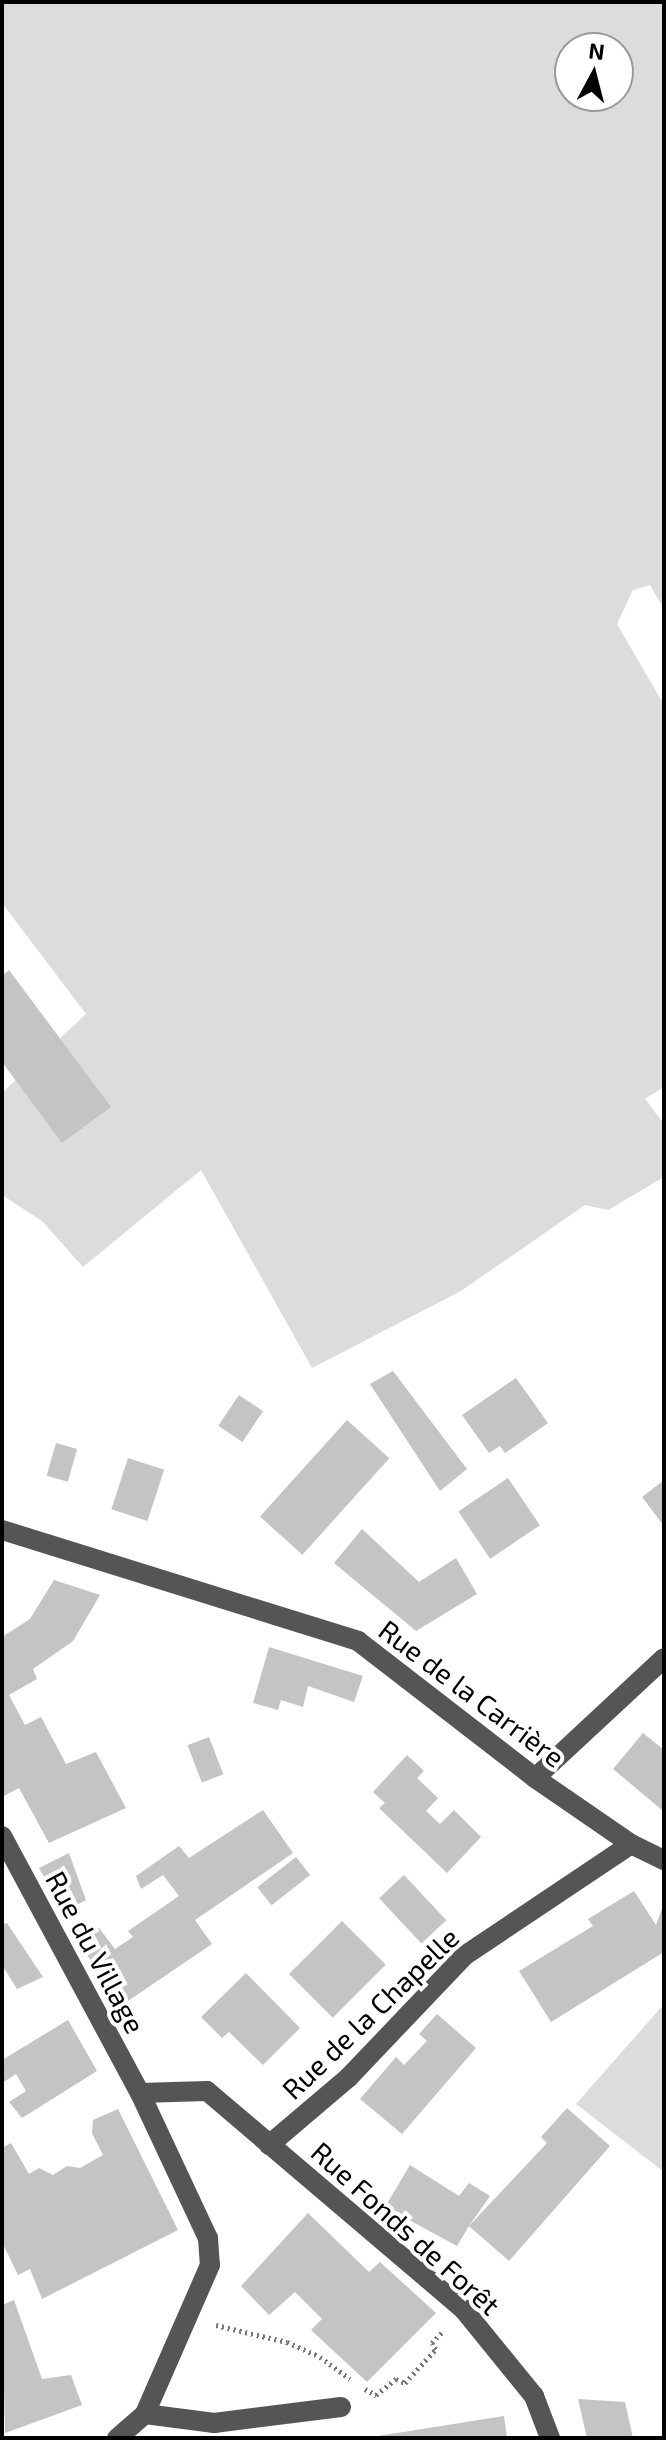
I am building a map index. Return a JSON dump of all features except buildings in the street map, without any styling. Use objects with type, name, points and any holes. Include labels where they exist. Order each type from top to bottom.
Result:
[{"type":"street","name":"Rue de la Carrière","points":[[2,1530],[358,1641],[535,1778],[631,1844],[664,1860]]},
{"type":"street","points":[[535,1778],[664,1658]]},
{"type":"street","name":"Rue du Village","points":[[2,1836],[140,2093],[208,2238],[210,2265],[145,2414]]},
{"type":"street","name":"Rue de la Chapelle","points":[[269,2145],[348,2078],[464,1956],[631,1844]]},
{"type":"street","points":[[140,2093],[207,2091],[269,2145]]},
{"type":"street","name":"Rue Fonds de Forêt","points":[[269,2145],[464,2310],[534,2396],[550,2438]]},
{"type":"street","points":[[117,2438],[145,2414],[214,2423],[341,2407]]},
{"type":"path","points":[[188,2320],[287,2342],[320,2357],[376,2395],[396,2379],[405,2383],[436,2349],[432,2343],[464,2310]]},
{"type":"shaded area","points":[[2,2],[664,2],[664,609],[650,585],[633,590],[617,624],[664,705],[664,1087],[645,1099],[664,1124],[664,1177],[608,1210],[585,1205],[461,1291],[312,1368],[201,1170],[83,1267],[42,1221],[2,1195],[2,1093],[86,1014],[2,903]]},
{"type":"shaded area","points":[[664,2004],[664,2172],[576,2104]]}]
